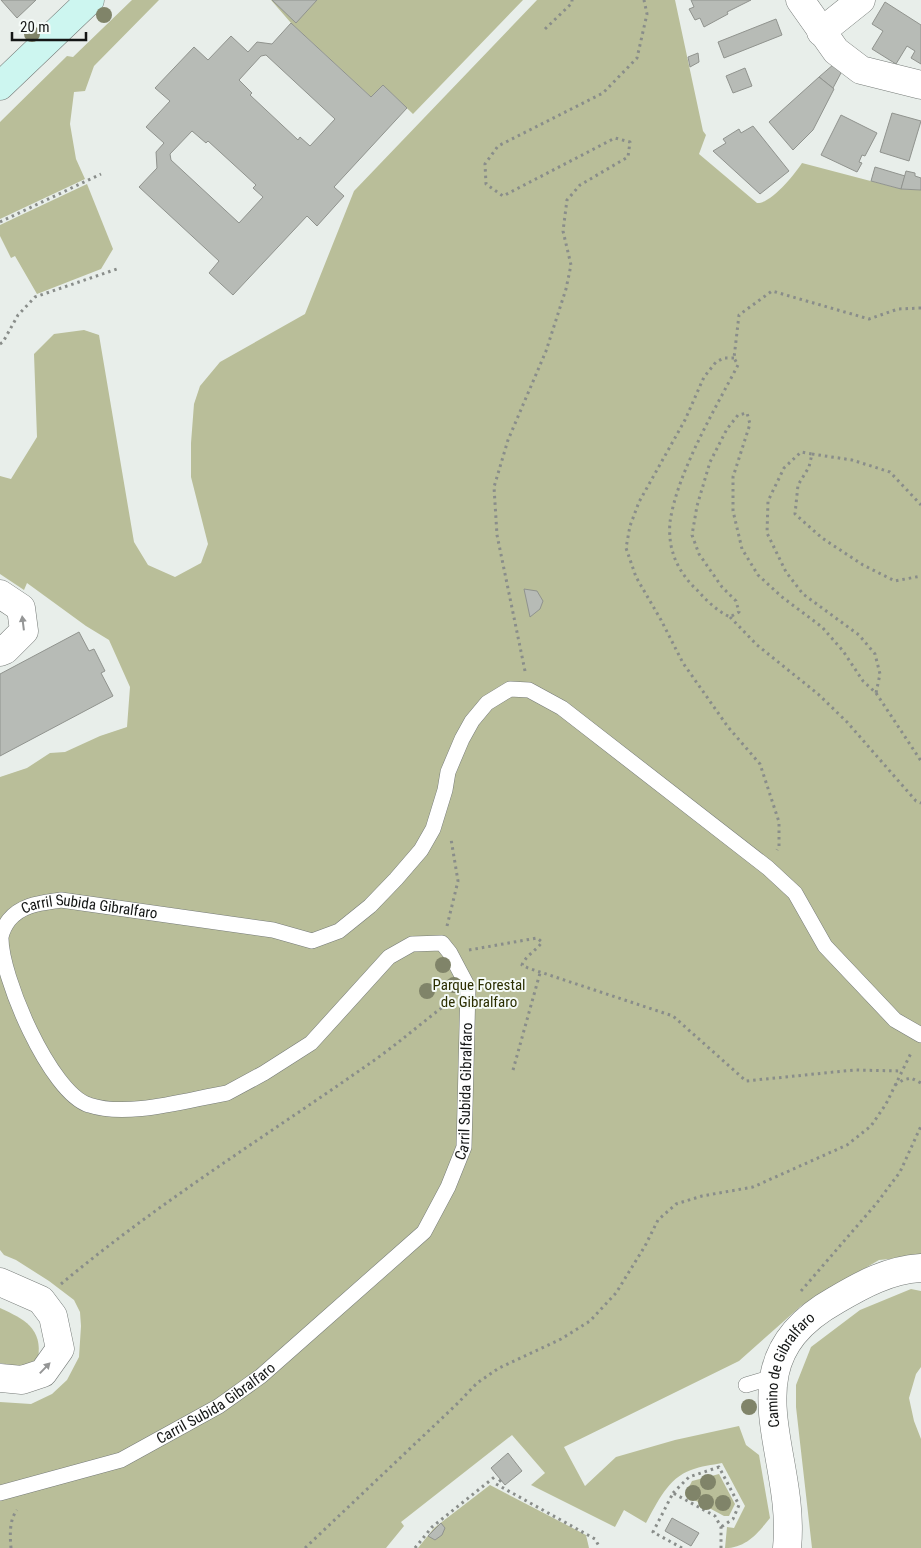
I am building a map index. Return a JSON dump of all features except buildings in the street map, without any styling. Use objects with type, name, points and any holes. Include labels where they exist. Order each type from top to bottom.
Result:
[{"type":"main road","points":[[0,86],[90,0]]},
{"type":"street","points":[[800,0],[836,51],[861,70],[921,85]]},
{"type":"street","points":[[821,32],[861,0]]},
{"type":"street","points":[[0,594],[21,608],[24,631],[5,650],[0,652]]},
{"type":"street","name":"Camino de Gibralfaro","points":[[787,1548],[788,1518],[771,1391],[776,1365],[786,1344],[801,1325],[820,1309],[878,1278],[921,1268]]},
{"type":"street","points":[[0,1282],[41,1300],[53,1316],[60,1349],[42,1373],[22,1380],[0,1378]]},
{"type":"lane","name":"Carril Subida Gibralfaro","points":[[0,1493],[121,1460],[219,1406],[261,1376],[424,1232],[448,1187],[464,1147],[468,987],[446,948],[412,944],[389,957],[311,1042],[242,1086],[227,1093],[127,1111],[106,1110],[86,1105],[66,1089],[47,1067],[25,1027],[2,966],[1,936],[8,921],[20,910],[38,904],[61,900],[273,930],[312,941],[339,930],[370,906],[396,880],[420,850],[432,829],[445,790],[448,772],[472,721],[487,703],[510,689],[529,690]]},
{"type":"lane","points":[[529,690],[562,708],[768,868],[795,893],[825,946],[895,1020],[921,1035]]},
{"type":"lane","points":[[746,1385],[773,1377]]},
{"type":"path","points":[[545,29],[572,3],[572,0]]},
{"type":"path","points":[[529,690],[497,535],[494,487],[508,440],[546,351],[566,289],[571,265],[563,232],[566,200],[580,185],[628,157],[630,142],[615,138],[503,196],[486,184],[485,164],[498,146],[603,93],[637,58],[647,14],[644,0]]},
{"type":"path","points":[[0,222],[101,174]]},
{"type":"path","points":[[0,344],[18,315],[35,297],[117,269]]},
{"type":"path","points":[[921,308],[898,308],[869,319],[772,291],[739,315],[734,358],[738,364],[679,485],[670,524],[673,553],[686,580],[722,614],[730,617],[757,645],[818,694],[847,722],[916,801],[921,803]]},
{"type":"path","points":[[734,358],[724,358],[716,362],[704,377],[685,420],[639,502],[630,526],[626,548],[636,577],[662,620],[683,663],[728,727],[760,764],[779,822],[778,846],[768,868]]},
{"type":"path","points":[[730,617],[739,612],[736,601],[722,587],[699,554],[692,535],[697,506],[710,462],[727,429],[738,414],[747,413],[750,424],[733,477],[732,510],[742,549],[758,575],[782,597],[822,627],[843,651],[863,681],[876,692],[921,761]]},
{"type":"path","points":[[876,692],[880,674],[875,654],[859,636],[803,594],[786,572],[767,533],[768,501],[784,468],[801,452],[852,460],[890,472],[921,505]]},
{"type":"path","points":[[812,454],[809,467],[798,485],[795,514],[822,538],[863,564],[895,581],[921,576]]},
{"type":"path","points":[[451,837],[458,880],[446,948],[537,938],[542,942],[539,947],[524,959],[522,965],[540,973],[673,1016],[746,1081],[854,1070],[902,1071]]},
{"type":"path","points":[[513,1070],[540,973]]},
{"type":"path","points":[[41,1300],[104,1248],[236,1154],[377,1058],[468,987]]},
{"type":"path","points":[[305,1548],[477,1383],[499,1368],[561,1339],[590,1321],[616,1293],[645,1246],[658,1220],[676,1204],[702,1196],[753,1187],[847,1145],[871,1126],[886,1104],[908,1060]]},
{"type":"path","points":[[894,1086],[903,1080],[912,1078],[921,1083]]},
{"type":"path","points":[[796,1297],[876,1204],[900,1172],[921,1126]]},
{"type":"path","points":[[682,1548],[653,1532],[673,1493],[689,1477],[719,1468],[740,1505],[733,1519],[721,1527]]},
{"type":"path","points":[[415,1548],[432,1527],[497,1475]]},
{"type":"path","points":[[501,1480],[496,1484],[595,1539],[600,1548]]},
{"type":"path","points":[[673,1493],[715,1516],[721,1527],[721,1548]]},
{"type":"green space","points":[[132,0],[159,0],[94,66],[85,91],[74,92],[70,124],[76,159],[85,179],[0,219],[0,122],[67,56],[73,57]]},
{"type":"green space","points":[[271,0],[523,0],[413,114],[383,85],[371,97],[291,23]]},
{"type":"green space","name":"Parque Forestal de Gibralfaro","points":[[537,0],[675,0],[703,131],[706,135],[699,154],[757,203],[763,202],[776,194],[802,163],[901,189],[921,190],[921,1256],[879,1260],[801,1306],[739,1361],[564,1447],[585,1486],[616,1457],[675,1440],[739,1426],[746,1445],[759,1455],[770,1518],[751,1539],[739,1545],[725,1548],[727,1527],[734,1528],[745,1506],[722,1463],[695,1469],[676,1479],[664,1492],[646,1523],[624,1510],[615,1527],[531,1485],[545,1473],[512,1435],[401,1522],[404,1526],[386,1548],[0,1548],[0,1402],[31,1404],[52,1394],[67,1380],[79,1357],[81,1326],[80,1312],[74,1300],[49,1281],[16,1260],[4,1255],[0,1250],[0,777],[27,768],[50,753],[65,752],[100,736],[127,727],[130,687],[109,640],[86,626],[27,583],[24,590],[0,574],[0,476],[11,479],[37,437],[34,354],[54,334],[84,330],[99,335],[134,542],[148,565],[175,577],[201,563],[208,544],[191,477],[194,404],[200,386],[220,362],[305,314],[354,191]]},
{"type":"green space","points":[[87,184],[113,249],[101,269],[37,294],[15,256],[11,258],[0,236],[0,225]]},
{"type":"green space","points":[[911,1289],[921,1291],[921,1367],[916,1374],[909,1398],[914,1421],[921,1439],[921,1548],[812,1548],[796,1407],[796,1385],[811,1347],[860,1310]]},
{"type":"green space","points":[[0,1308],[17,1316],[35,1332],[39,1348],[38,1359],[26,1368],[0,1363]]},
{"type":"green space","points":[[719,1474],[735,1504],[729,1516],[724,1516],[685,1495],[692,1481]]},
{"type":"green space","points":[[490,1485],[586,1535],[589,1548],[418,1548],[434,1528]]}]
